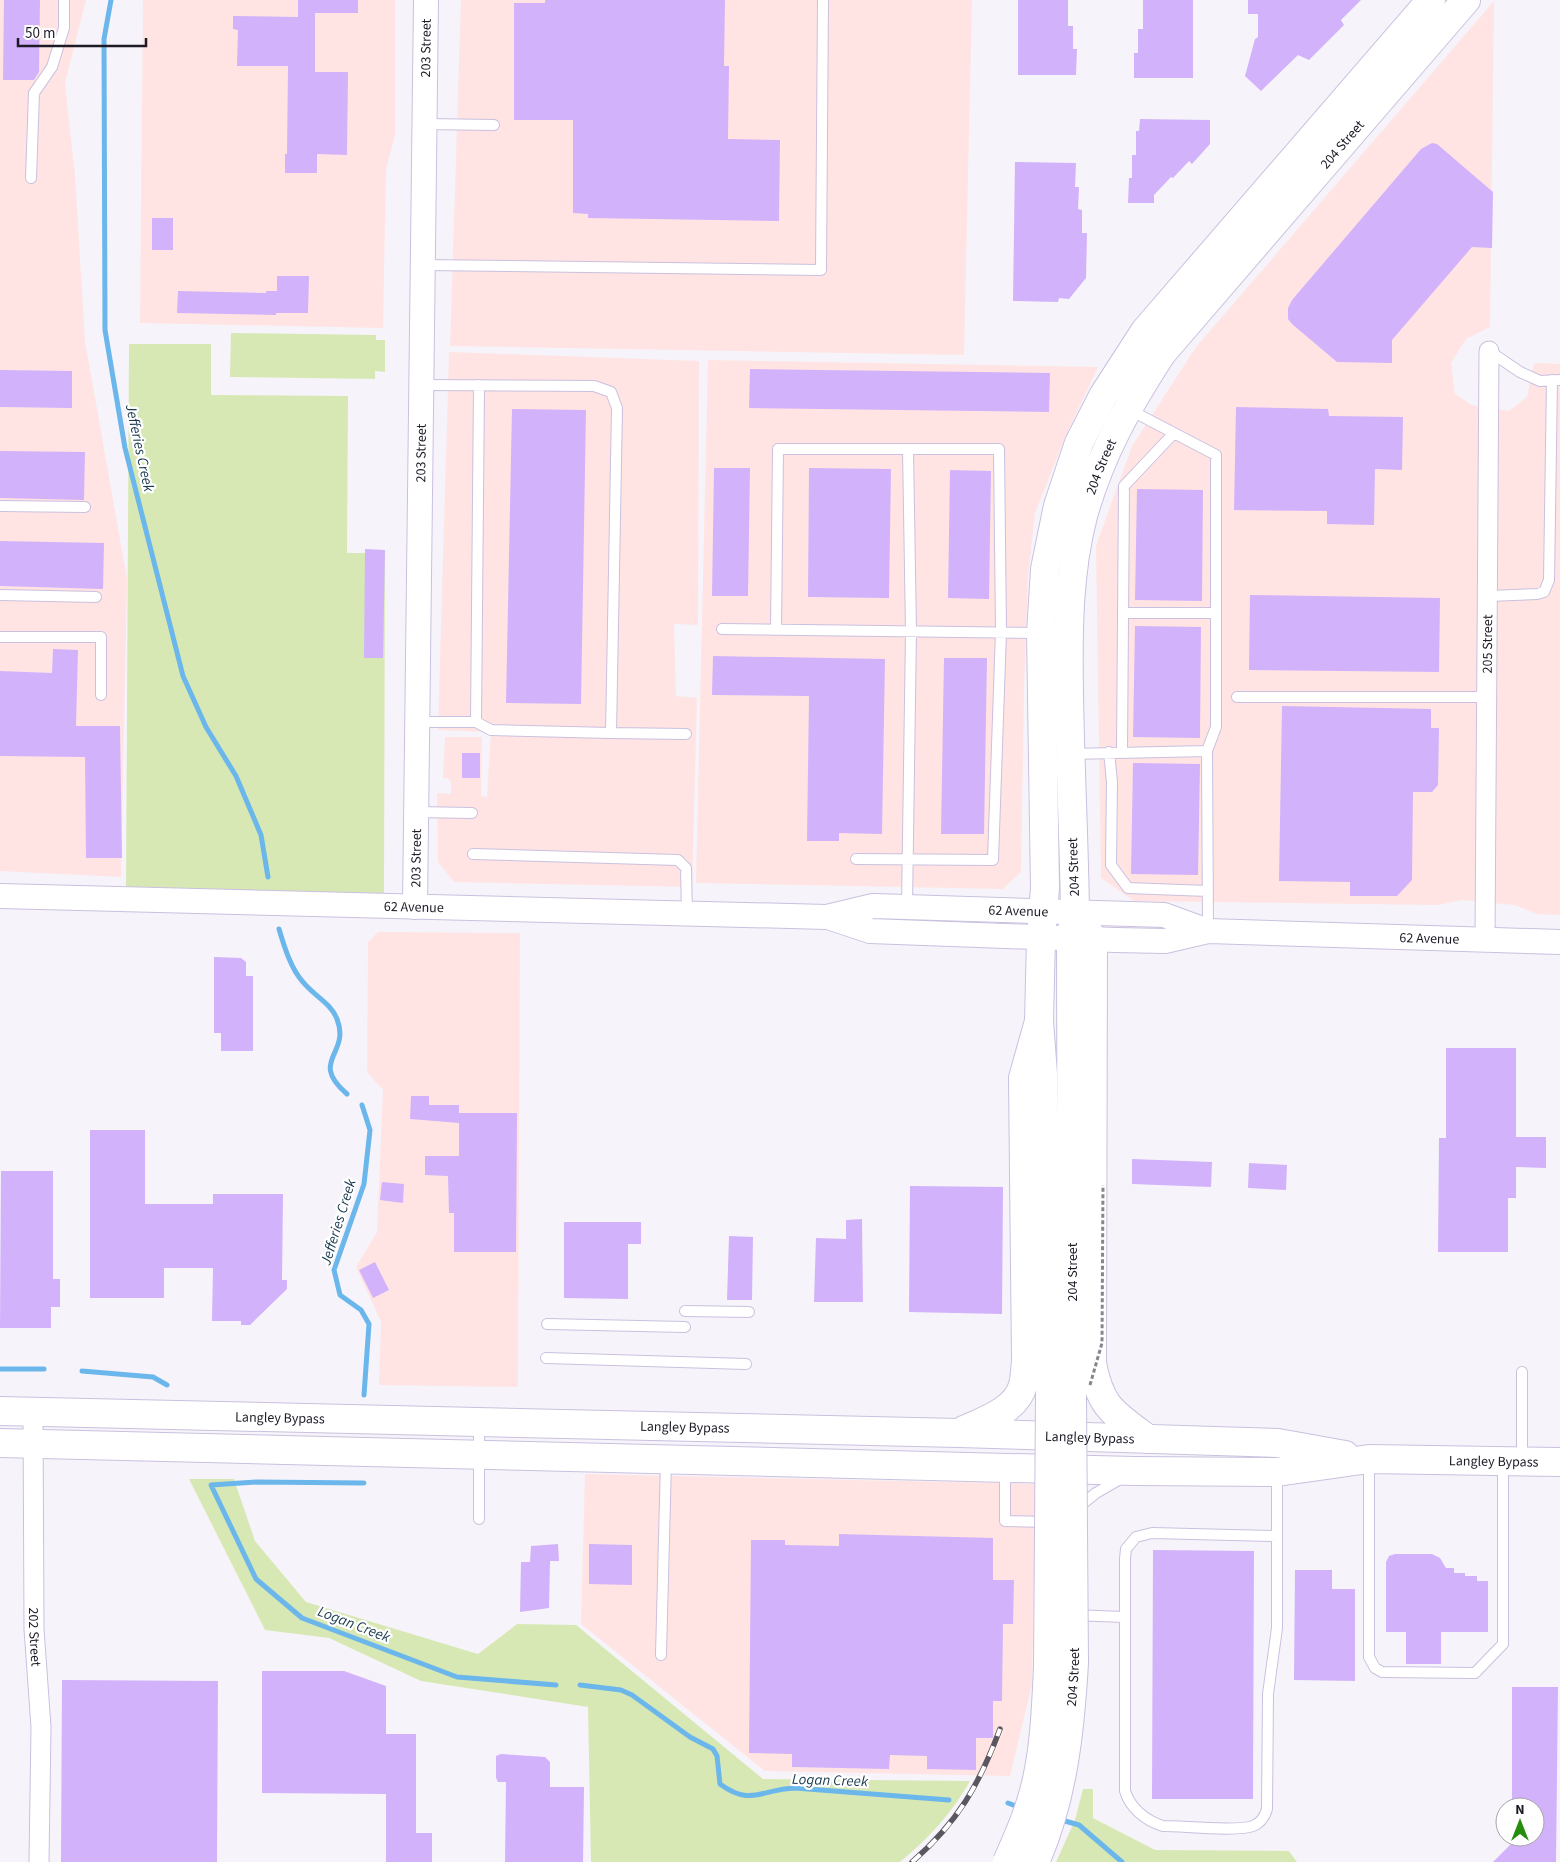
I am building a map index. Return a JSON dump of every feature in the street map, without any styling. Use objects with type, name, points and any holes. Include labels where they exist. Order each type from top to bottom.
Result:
[{"type":"main road","name":"204 Street","points":[[1035,1862],[1046,1834],[1062,1776],[1072,1700],[1074,1663],[1061,1396],[1039,1021],[1055,633],[1071,574],[1083,516],[1102,460],[1114,402],[1145,331],[1431,0]]},
{"type":"main road","name":"204 Street","points":[[1114,402],[1162,353],[1466,0]]},
{"type":"main road","name":"204 Street","points":[[1007,1862],[1030,1805],[1037,1780],[1046,1713],[1080,930],[1070,754],[1055,633]]},
{"type":"main road","points":[[1080,930],[1092,1363],[1102,1399],[1112,1412],[1148,1439]]},
{"type":"main road","points":[[959,1433],[996,1415],[1013,1402],[1023,1387],[1026,1352],[1022,1078],[1039,1021]]},
{"type":"main road","name":"Langley Bypass","points":[[0,1411],[959,1433],[1278,1443],[1369,1459]]},
{"type":"main road","name":"Langley Bypass","points":[[0,1443],[1134,1471],[1277,1472],[1369,1459],[1560,1462]]},
{"type":"street","name":"203 Street","points":[[415,907],[426,0]]},
{"type":"street","name":"205 Street","points":[[1485,938],[1489,596],[1489,351]]},
{"type":"street","name":"62 Avenue","points":[[0,896],[827,917],[874,906],[907,907],[1165,941],[1208,931],[1485,938],[1560,942]]},
{"type":"street","name":"62 Avenue","points":[[1080,930],[1164,915],[1208,931]]},
{"type":"street","name":"62 Avenue","points":[[827,917],[870,931],[1042,924]]},
{"type":"street","name":"202 Street","points":[[33,1412],[34,1629],[41,1727],[39,1862]]},
{"type":"lane","points":[[31,178],[34,93],[52,67],[64,28],[64,0]]},
{"type":"lane","points":[[422,265],[821,270],[822,0]]},
{"type":"lane","points":[[424,124],[494,125]]},
{"type":"lane","points":[[1489,351],[1520,372],[1540,381],[1556,380],[1549,580],[1544,592],[1537,594],[1489,596]]},
{"type":"lane","points":[[421,385],[594,386],[611,392],[616,408],[611,733]]},
{"type":"lane","points":[[476,722],[479,385]]},
{"type":"lane","points":[[1114,402],[1216,455],[1216,727],[1207,751],[1208,931]]},
{"type":"lane","points":[[1122,751],[1124,486],[1174,433]]},
{"type":"lane","points":[[776,630],[778,449],[999,449],[1001,632],[993,860],[908,861],[856,859]]},
{"type":"lane","points":[[907,907],[911,631],[908,449]]},
{"type":"lane","points":[[0,506],[84,507]]},
{"type":"lane","points":[[0,595],[96,597]]},
{"type":"lane","points":[[1123,613],[1216,613]]},
{"type":"lane","points":[[722,629],[1055,633]]},
{"type":"lane","points":[[0,637],[101,637],[101,694]]},
{"type":"lane","points":[[1237,697],[1488,696]]},
{"type":"lane","points":[[417,722],[476,722],[491,730],[686,734]]},
{"type":"lane","points":[[1070,754],[1122,751],[1207,751]]},
{"type":"lane","points":[[1108,752],[1112,782],[1111,865],[1128,888],[1208,891]]},
{"type":"lane","points":[[416,812],[472,813]]},
{"type":"lane","points":[[473,854],[678,860],[686,868],[687,914]]},
{"type":"lane","points":[[685,1311],[749,1312]]},
{"type":"lane","points":[[547,1324],[685,1327]]},
{"type":"lane","points":[[546,1358],[746,1364]]},
{"type":"lane","points":[[1369,1459],[1371,1663],[1382,1672],[1476,1673],[1503,1644],[1513,1460],[1522,1372]]},
{"type":"lane","points":[[479,1422],[479,1519]]},
{"type":"lane","points":[[661,1655],[666,1460]]},
{"type":"lane","points":[[1005,1468],[1005,1521],[1060,1522],[1096,1493],[1134,1471]]},
{"type":"lane","points":[[1277,1472],[1277,1536],[1277,1628],[1268,1694],[1267,1809],[1264,1818],[1254,1826],[1241,1828],[1163,1826],[1152,1822],[1128,1801],[1125,1791],[1123,1617],[1124,1559],[1126,1549],[1136,1538],[1152,1533],[1277,1536]]},
{"type":"lane","points":[[1060,1522],[1059,1614],[1123,1617]]},
{"type":"shaded area","points":[[0,0],[86,0],[65,83],[75,175],[85,341],[127,579],[121,877],[0,871]]},
{"type":"shaded area","points":[[143,0],[395,0],[395,135],[386,169],[383,328],[140,323]]},
{"type":"shaded area","points":[[461,0],[972,0],[964,355],[450,346]]},
{"type":"shaded area","points":[[1494,1],[1490,327],[1466,339],[1451,363],[1455,394],[1472,405],[1509,411],[1527,397],[1534,363],[1560,364],[1560,915],[1537,914],[1515,905],[1461,900],[1438,905],[1134,901],[1101,878],[1096,546],[1132,446],[1196,347]]},
{"type":"shaded area","points":[[449,352],[699,361],[698,625],[674,624],[676,696],[697,698],[692,887],[454,882],[438,862],[437,793],[451,794],[451,783],[448,778],[443,778],[445,737],[482,737],[481,796],[487,797],[491,732],[438,730]]},
{"type":"shaded area","points":[[708,360],[1098,367],[1066,435],[1035,513],[1028,575],[1021,872],[1003,889],[696,883]]},
{"type":"shaded area","points":[[378,932],[520,933],[518,1387],[379,1385],[381,1322],[356,1267],[377,1232],[383,1090],[367,1072],[368,942]]},
{"type":"shaded area","points":[[585,1474],[1036,1484],[1032,1684],[1010,1776],[765,1771],[581,1624]]},
{"type":"green space","points":[[231,333],[376,335],[376,340],[385,340],[385,372],[375,371],[375,379],[230,377]]},
{"type":"green space","points":[[129,344],[211,344],[211,395],[348,396],[347,553],[385,553],[384,893],[126,891]]},
{"type":"green space","points":[[189,1479],[234,1479],[255,1541],[306,1602],[478,1654],[517,1624],[576,1625],[763,1779],[970,1781],[939,1825],[900,1862],[591,1862],[588,1707],[421,1681],[329,1638],[265,1630]]},
{"type":"green space","points":[[1083,1789],[1093,1789],[1093,1818],[1155,1850],[1289,1851],[1297,1862],[1056,1862],[1075,1820]]},
{"type":"building","points":[[4,0],[40,0],[39,72],[34,80],[3,80]]},
{"type":"building","points":[[298,0],[358,0],[358,13],[315,13],[315,72],[348,72],[347,155],[317,154],[317,173],[285,173],[288,66],[237,66],[238,30],[233,29],[233,16],[298,17]]},
{"type":"building","points":[[545,0],[725,0],[724,66],[729,66],[728,139],[780,140],[779,221],[588,218],[588,214],[573,213],[573,120],[514,120],[514,3],[545,3]]},
{"type":"building","points":[[1018,0],[1068,0],[1068,26],[1073,26],[1073,49],[1077,49],[1076,75],[1018,75]]},
{"type":"building","points":[[1143,0],[1193,0],[1193,78],[1134,78],[1134,53],[1138,53],[1138,29],[1143,29]]},
{"type":"building","points":[[1248,0],[1361,0],[1341,20],[1344,25],[1309,60],[1298,55],[1261,91],[1245,76],[1255,39],[1258,37],[1258,14],[1248,14]]},
{"type":"building","points":[[1140,119],[1210,120],[1210,144],[1192,164],[1189,161],[1173,178],[1171,177],[1154,195],[1154,203],[1128,203],[1129,178],[1132,178],[1132,155],[1136,155],[1136,131],[1139,131]]},
{"type":"building","points":[[1432,143],[1437,144],[1493,192],[1492,248],[1472,247],[1392,340],[1392,363],[1337,362],[1292,324],[1288,319],[1288,308],[1292,300],[1421,149]]},
{"type":"building","points":[[1015,162],[1076,163],[1075,187],[1079,187],[1078,209],[1082,210],[1082,233],[1087,233],[1086,278],[1069,299],[1059,298],[1058,302],[1013,301]]},
{"type":"building","points":[[152,218],[173,218],[173,250],[152,250]]},
{"type":"building","points":[[277,276],[309,276],[308,313],[276,313],[276,315],[177,313],[178,291],[266,293],[266,291],[277,291]]},
{"type":"building","points":[[750,369],[1050,373],[1049,412],[749,408]]},
{"type":"building","points":[[0,370],[72,371],[72,408],[0,407]]},
{"type":"building","points":[[1236,407],[1328,409],[1329,416],[1403,417],[1402,470],[1375,469],[1374,525],[1327,524],[1327,511],[1234,510]]},
{"type":"building","points":[[512,409],[586,410],[581,704],[506,703]]},
{"type":"building","points":[[0,451],[85,452],[84,500],[0,498]]},
{"type":"building","points":[[714,468],[750,468],[748,596],[712,596]]},
{"type":"building","points":[[809,468],[891,469],[889,598],[808,597]]},
{"type":"building","points":[[950,470],[991,471],[989,599],[948,598]]},
{"type":"building","points":[[1137,489],[1203,490],[1202,601],[1135,600]]},
{"type":"building","points":[[0,541],[104,543],[103,589],[0,586]]},
{"type":"building","points":[[365,549],[385,550],[383,658],[364,658]]},
{"type":"building","points":[[1250,595],[1440,598],[1439,672],[1249,670]]},
{"type":"building","points":[[1135,626],[1201,627],[1200,738],[1133,737]]},
{"type":"building","points":[[53,649],[78,650],[76,726],[120,726],[122,858],[86,858],[85,757],[0,756],[0,671],[52,673]]},
{"type":"building","points":[[713,656],[885,659],[882,834],[839,833],[839,841],[807,841],[809,696],[712,695]]},
{"type":"building","points":[[944,658],[987,658],[984,834],[941,834]]},
{"type":"building","points":[[1282,706],[1431,709],[1431,728],[1439,728],[1438,785],[1432,792],[1413,792],[1412,880],[1397,896],[1350,896],[1350,882],[1279,881]]},
{"type":"building","points":[[462,753],[480,753],[480,778],[462,778]]},
{"type":"building","points":[[1133,763],[1200,764],[1198,875],[1131,874]]},
{"type":"building","points":[[214,957],[241,958],[246,962],[246,976],[253,976],[253,1051],[221,1051],[221,1033],[214,1033]]},
{"type":"building","points":[[1446,1048],[1516,1048],[1516,1137],[1546,1137],[1546,1168],[1516,1167],[1516,1198],[1508,1198],[1508,1252],[1438,1252],[1439,1138],[1446,1138]]},
{"type":"building","points":[[411,1096],[429,1096],[429,1105],[459,1105],[459,1123],[410,1119]]},
{"type":"building","points":[[459,1113],[517,1113],[516,1252],[454,1252],[454,1213],[449,1213],[448,1176],[425,1175],[425,1156],[459,1156]]},
{"type":"building","points":[[90,1130],[145,1130],[145,1204],[213,1204],[213,1194],[283,1194],[282,1280],[287,1280],[287,1289],[250,1325],[241,1325],[241,1321],[212,1321],[213,1268],[164,1268],[164,1298],[90,1298]]},
{"type":"building","points":[[1132,1159],[1212,1162],[1211,1187],[1132,1184]]},
{"type":"building","points":[[1249,1163],[1287,1165],[1286,1190],[1248,1188]]},
{"type":"building","points":[[1,1171],[53,1171],[53,1279],[60,1279],[60,1307],[51,1307],[51,1328],[0,1328]]},
{"type":"building","points":[[382,1182],[404,1184],[403,1203],[380,1200]]},
{"type":"building","points":[[910,1186],[1003,1187],[1002,1314],[909,1312]]},
{"type":"building","points":[[862,1219],[863,1302],[814,1302],[816,1238],[846,1239],[846,1220]]},
{"type":"building","points":[[564,1222],[641,1222],[641,1244],[628,1244],[628,1299],[564,1298]]},
{"type":"building","points":[[729,1236],[753,1237],[752,1300],[727,1300]]},
{"type":"building","points":[[375,1262],[389,1290],[373,1298],[359,1270]]},
{"type":"building","points":[[839,1534],[993,1538],[993,1580],[1014,1580],[1013,1624],[1003,1624],[1002,1701],[993,1701],[993,1738],[976,1738],[976,1770],[927,1769],[927,1756],[890,1755],[889,1769],[792,1767],[792,1754],[749,1753],[751,1540],[785,1540],[785,1545],[839,1546]]},
{"type":"building","points":[[558,1544],[559,1561],[550,1561],[549,1608],[520,1612],[521,1562],[530,1562],[531,1546]]},
{"type":"building","points":[[589,1544],[632,1545],[632,1585],[589,1584]]},
{"type":"building","points":[[1153,1550],[1254,1551],[1253,1799],[1152,1799]]},
{"type":"building","points":[[1395,1554],[1432,1554],[1440,1558],[1446,1568],[1454,1568],[1454,1573],[1465,1573],[1465,1576],[1477,1576],[1477,1581],[1488,1581],[1488,1632],[1441,1632],[1441,1664],[1406,1664],[1406,1632],[1386,1632],[1386,1562],[1389,1556]]},
{"type":"building","points":[[1295,1570],[1332,1570],[1332,1589],[1355,1589],[1355,1681],[1294,1680]]},
{"type":"building","points":[[262,1671],[344,1671],[386,1686],[386,1734],[416,1734],[416,1833],[432,1833],[432,1862],[386,1862],[386,1794],[262,1793]]},
{"type":"building","points":[[62,1680],[218,1681],[217,1862],[61,1862]]},
{"type":"building","points":[[1512,1687],[1558,1687],[1556,1862],[1493,1862],[1508,1847],[1545,1847],[1545,1797],[1512,1797]]},
{"type":"building","points":[[501,1754],[545,1757],[550,1762],[550,1787],[584,1787],[583,1862],[505,1862],[506,1782],[498,1782],[496,1778],[496,1756]]},
{"type":"waterway","name":"Jefferies Creek","points":[[111,0],[104,39],[105,330],[125,448],[183,676],[206,727],[236,776],[261,835],[268,877]]},
{"type":"waterway","name":"Jefferies Creek","points":[[279,929],[288,957],[295,971],[307,987],[331,1008],[337,1019],[340,1031],[339,1041],[330,1065],[331,1073],[347,1094]]},
{"type":"waterway","name":"Jefferies Creek","points":[[362,1105],[370,1130],[364,1184],[334,1270],[340,1295],[361,1310],[369,1324],[364,1395]]},
{"type":"waterway","name":"Logan Creek","points":[[0,1369],[44,1369]]},
{"type":"waterway","name":"Logan Creek","points":[[82,1371],[153,1377],[167,1385]]},
{"type":"waterway","name":"Logan Creek","points":[[364,1483],[256,1482],[211,1485],[256,1579],[302,1618],[457,1677],[556,1685]]},
{"type":"waterway","name":"Logan Creek","points":[[580,1685],[621,1690],[632,1695],[690,1737],[713,1749],[717,1756],[720,1784],[740,1794],[749,1796],[795,1788],[949,1800]]},
{"type":"waterway","name":"Logan Creek","points":[[1008,1803],[1021,1808]]},
{"type":"waterway","name":"Logan Creek","points":[[1058,1819],[1079,1825],[1122,1862]]},
{"type":"railway","points":[[912,1862],[942,1832],[965,1802],[984,1768],[1000,1729]]}]
